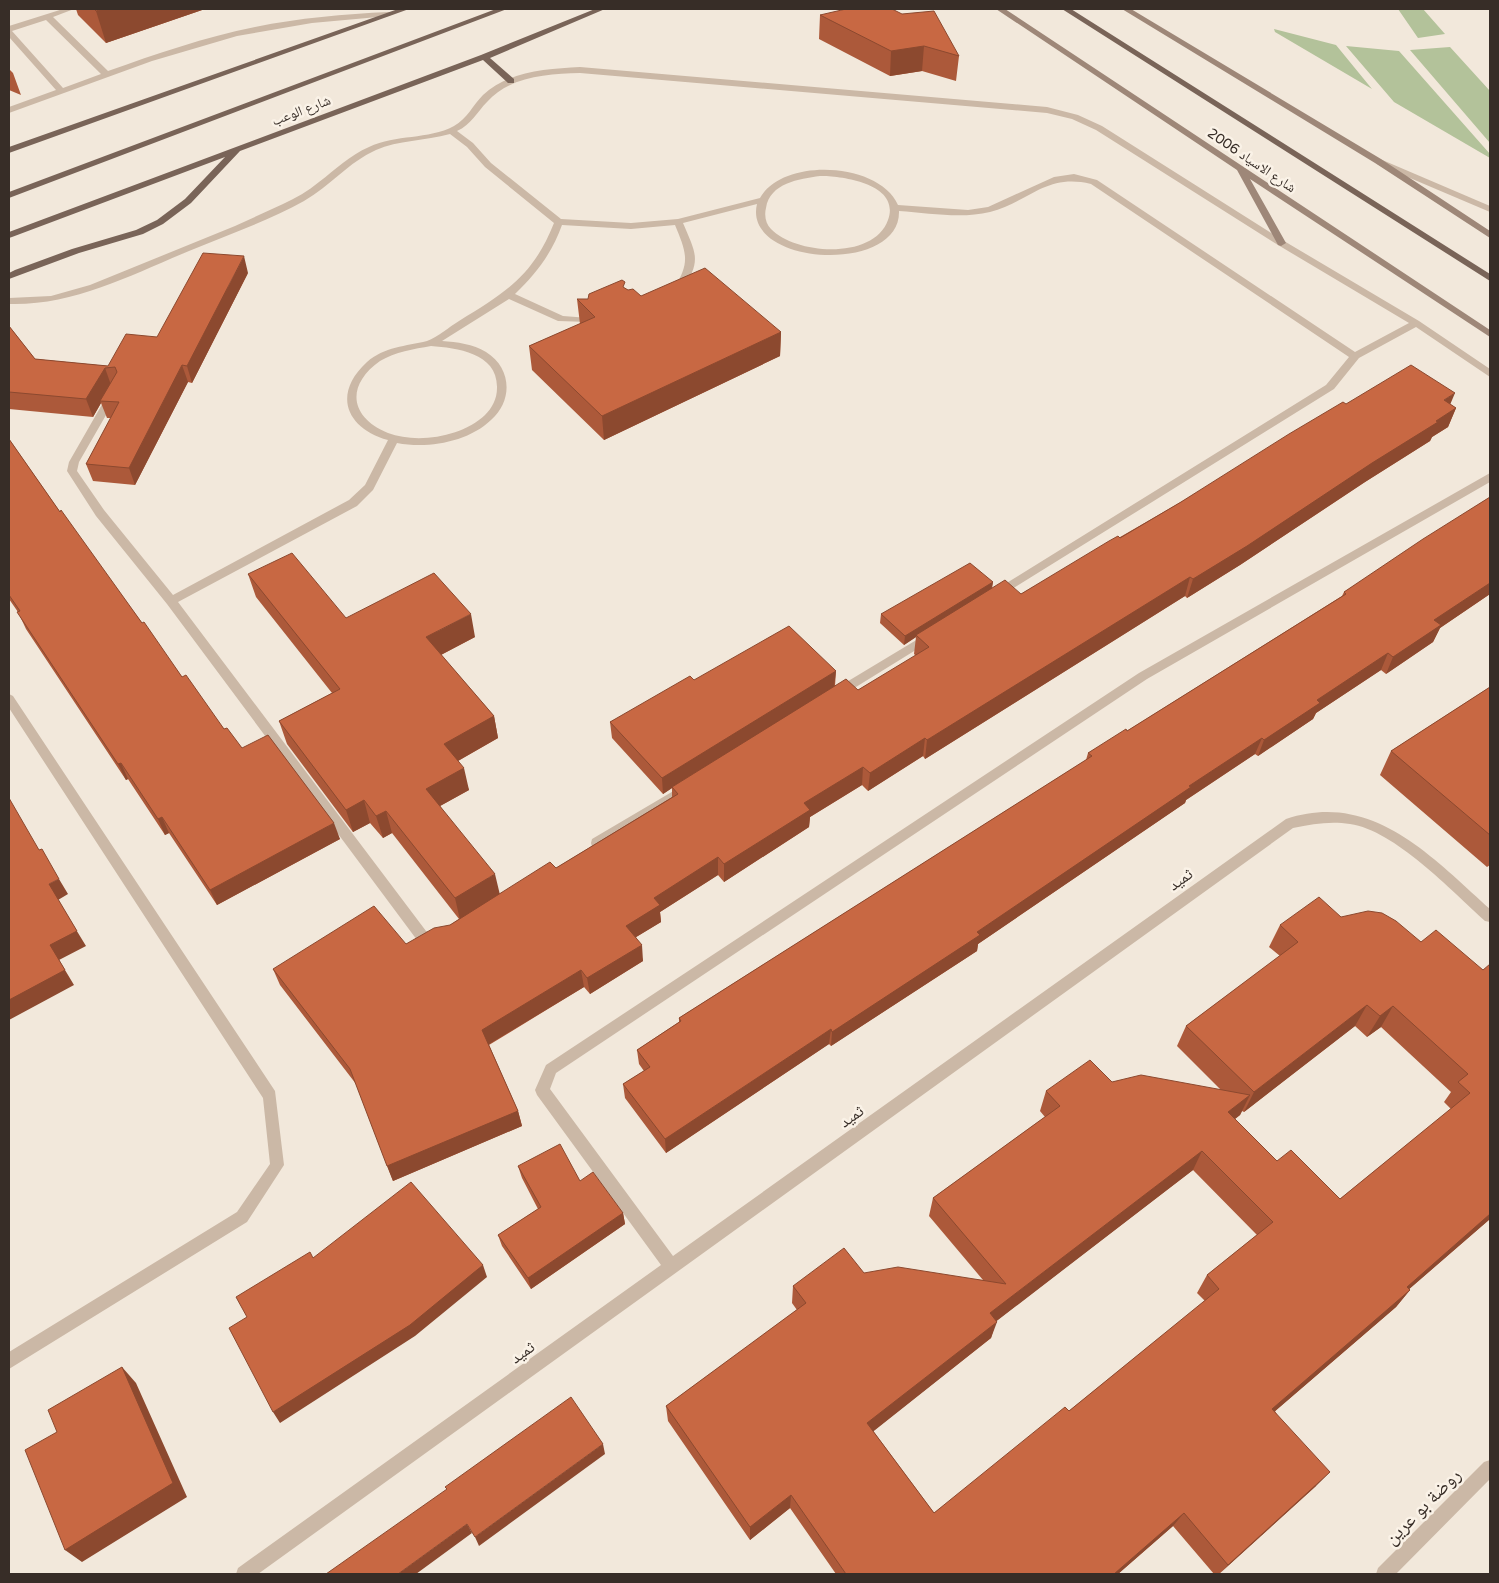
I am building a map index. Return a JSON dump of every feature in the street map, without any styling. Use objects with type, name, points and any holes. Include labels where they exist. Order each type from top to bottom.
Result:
[{"type":"main road","points":[[9,150],[405,9]]},
{"type":"main road","points":[[9,195],[503,9]]},
{"type":"main road","name":"شارع الوعب","points":[[9,235],[484,57],[601,9]]},
{"type":"main road","name":"شارع الاسياد 2006","points":[[1000,9],[1490,334]]},
{"type":"main road","points":[[1066,9],[1490,278]]},
{"type":"main road","points":[[1126,9],[1378,161],[1490,235]]},
{"type":"main road","points":[[484,57],[511,81]]},
{"type":"main road","points":[[9,276],[60,256],[132,235],[170,216],[238,148]]},
{"type":"main road","points":[[1240,169],[1281,243]]},
{"type":"street","points":[[61,91],[9,30],[70,9]]},
{"type":"street","points":[[9,110],[188,47],[237,33],[287,23],[389,14]]},
{"type":"street","points":[[48,16],[107,75]]},
{"type":"street","points":[[9,301],[47,300],[82,291],[276,212],[329,181],[372,148],[402,139],[451,131],[468,121],[487,96],[511,81],[542,72],[580,70],[1061,113],[1081,119],[1099,128],[1281,243],[1416,323],[1490,374]]},
{"type":"street","points":[[451,131],[470,145],[488,164],[559,222],[631,226],[678,222],[763,200]]},
{"type":"street","points":[[1378,161],[1490,209]]},
{"type":"street","points":[[820,172],[846,174],[869,181],[887,193],[896,208],[894,224],[882,238],[862,248],[836,252],[808,251],[784,243],[767,230],[759,215],[763,200],[775,186],[795,177],[820,172]]},
{"type":"street","points":[[896,208],[968,213],[990,209],[1054,180],[1074,177],[1094,182],[1355,356]]},
{"type":"street","points":[[431,343],[508,296],[539,265],[550,247],[559,222]]},
{"type":"street","points":[[673,291],[681,287],[689,273],[691,253],[678,222]]},
{"type":"street","points":[[508,296],[561,319],[586,320]]},
{"type":"street","points":[[982,603],[1330,387],[1355,356],[1416,323]]},
{"type":"street","points":[[431,343],[459,345],[483,354],[498,369],[504,387],[497,407],[480,424],[454,436],[424,441],[394,439],[370,429],[355,413],[351,394],[359,375],[377,359],[402,348],[431,343]]},
{"type":"street","points":[[117,388],[74,462],[72,471],[100,513],[171,601],[422,936],[434,938],[448,936]]},
{"type":"street","points":[[171,601],[353,503],[369,487],[394,439]]},
{"type":"street","points":[[672,1267],[542,1090],[551,1069],[1144,676],[1490,477]]},
{"type":"street","points":[[830,698],[940,630]]},
{"type":"street","points":[[9,699],[270,1096],[277,1164],[242,1217],[9,1361]]},
{"type":"street","points":[[584,852],[694,783]]},
{"type":"street","name":"ثميد","points":[[250,1572],[1242,855],[1290,823],[1323,817],[1353,819],[1388,833],[1416,851],[1490,917]]},
{"type":"street","name":"روضة بو عرين","points":[[1384,1574],[1490,1468]]},
{"type":"green space","points":[[1398,9],[1423,9],[1445,34],[1418,38]]},
{"type":"green space","points":[[1274,29],[1336,45],[1372,89],[1275,32]]},
{"type":"green space","points":[[1346,46],[1399,51],[1490,154],[1490,158],[1394,102]]},
{"type":"green space","points":[[1450,47],[1490,91],[1490,143],[1410,50]]},
{"type":"building","points":[[846,9],[892,9],[902,14],[934,11],[959,56],[924,46],[891,51],[820,15]]},
{"type":"building","points":[[203,253],[244,256],[187,366],[182,365],[129,468],[86,464],[119,402],[100,401],[117,372],[115,367],[105,368],[86,399],[9,392],[9,326],[35,359],[108,366],[126,334],[157,337]]},
{"type":"building","points":[[705,268],[781,332],[602,416],[529,346],[595,317],[577,299],[588,299],[589,294],[622,280],[625,282],[623,287],[628,290],[633,289],[641,296]]},
{"type":"building","points":[[1411,365],[1455,393],[1444,400],[1456,408],[1436,421],[1438,422],[1193,579],[1190,577],[927,740],[925,738],[870,773],[863,767],[804,803],[810,810],[724,864],[718,857],[654,898],[660,905],[626,926],[642,945],[587,978],[581,970],[482,1030],[518,1111],[387,1166],[350,1069],[273,969],[374,906],[406,944],[434,928],[450,925],[550,862],[556,868],[678,794],[672,787],[846,679],[858,690],[929,647],[916,635],[1005,580],[1021,594],[1109,541],[1118,536],[1120,538],[1181,502],[1343,402],[1346,404]]},
{"type":"building","points":[[9,439],[60,512],[61,510],[182,677],[186,675],[224,729],[227,728],[242,748],[268,735],[334,823],[210,890],[162,817],[158,819],[121,763],[118,764],[17,612],[20,611],[9,595]]},
{"type":"building","points":[[1490,497],[1490,583],[1434,620],[1441,625],[1393,657],[1388,653],[1317,700],[1320,703],[1189,786],[1191,787],[977,932],[980,935],[832,1032],[831,1029],[665,1139],[623,1084],[650,1067],[637,1050],[681,1021],[679,1018],[1092,756],[1088,753],[1126,729],[1127,731],[1346,594],[1344,592]]},
{"type":"building","points":[[292,553],[346,618],[434,573],[471,614],[426,637],[494,716],[444,744],[464,768],[426,789],[495,874],[455,898],[386,811],[376,816],[364,800],[346,810],[279,721],[340,689],[248,574]]},
{"type":"building","points":[[970,563],[993,582],[905,636],[881,614]]},
{"type":"building","points":[[789,626],[836,671],[662,778],[610,722],[690,676],[694,680]]},
{"type":"building","points":[[1490,687],[1490,835],[1391,751]]},
{"type":"building","points":[[9,798],[39,850],[42,849],[59,879],[49,884],[77,931],[50,945],[65,970],[9,1000]]},
{"type":"building","points":[[1319,897],[1341,917],[1368,911],[1382,913],[1396,921],[1421,942],[1436,930],[1483,970],[1490,964],[1490,1214],[1407,1287],[1410,1290],[1272,1409],[1330,1472],[1228,1565],[1184,1513],[1114,1574],[846,1574],[791,1495],[750,1527],[666,1406],[806,1303],[793,1286],[844,1248],[864,1273],[898,1267],[1006,1284],[933,1198],[1060,1106],[1046,1091],[1090,1060],[1112,1082],[1141,1075],[1250,1095],[1228,1112],[1277,1161],[1291,1150],[1340,1199],[1470,1093],[1458,1082],[1468,1074],[1393,1006],[1380,1016],[1367,1005],[1254,1092],[1186,1026],[1298,942],[1280,925]],"holes":[[[1202,1151],[1273,1222],[1207,1275],[1219,1289],[1069,1411],[1065,1407],[934,1513],[867,1423],[997,1322],[990,1313]]]},
{"type":"building","points":[[560,1144],[580,1181],[593,1172],[623,1213],[528,1278],[498,1235],[541,1207],[518,1166]]},
{"type":"building","points":[[411,1182],[483,1265],[410,1325],[273,1412],[229,1328],[247,1317],[236,1297],[310,1252],[313,1258]]},
{"type":"building","points":[[122,1367],[173,1483],[65,1550],[25,1450],[57,1432],[48,1410]]},
{"type":"building","points":[[571,1397],[603,1444],[475,1537],[467,1524],[398,1574],[326,1574],[447,1489],[445,1487]]}]
